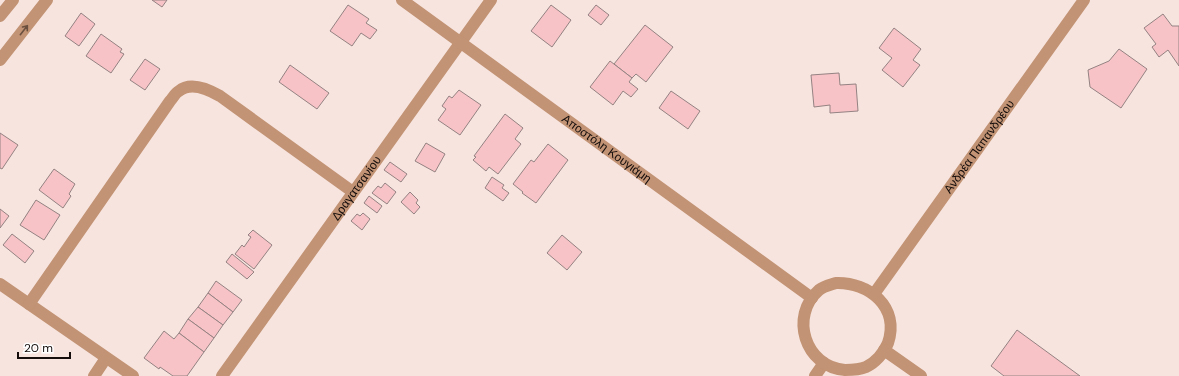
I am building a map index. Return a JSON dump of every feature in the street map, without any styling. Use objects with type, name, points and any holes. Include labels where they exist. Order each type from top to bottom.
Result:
[{"type":"street","points":[[0,16],[13,0]]},
{"type":"street","points":[[0,60],[47,0]]},
{"type":"street","name":"Αποστόλη Κουγιάμη","points":[[402,0],[812,298]]},
{"type":"street","name":"Δραγατσανίου","points":[[222,376],[491,0]]},
{"type":"street","name":"Ανδρέα Παπανδρέου","points":[[874,294],[1084,0]]},
{"type":"street","points":[[29,304],[170,101],[179,90],[189,86],[198,86],[212,91],[220,96],[353,192]]},
{"type":"street","points":[[836,283],[856,285],[874,294],[886,308],[889,316],[890,334],[884,350],[871,364],[862,369],[840,370],[832,368],[824,363],[811,350],[807,343],[803,327],[806,307],[812,298],[820,290],[836,283]]},
{"type":"street","points":[[0,284],[133,376]]},
{"type":"street","points":[[884,350],[921,376]]},
{"type":"street","points":[[94,376],[106,358]]},
{"type":"street","points":[[815,376],[824,363]]},
{"type":"building","points":[[152,0],[167,0],[162,7]]},
{"type":"building","points":[[348,5],[369,19],[366,23],[377,30],[370,39],[361,33],[352,46],[330,31]]},
{"type":"building","points":[[551,5],[571,20],[552,47],[531,31]]},
{"type":"building","points":[[596,5],[609,15],[601,25],[588,15]]},
{"type":"building","points":[[81,13],[95,24],[79,46],[65,36]]},
{"type":"building","points":[[1163,14],[1172,26],[1179,26],[1179,66],[1168,50],[1159,57],[1152,47],[1156,44],[1144,28]]},
{"type":"building","points":[[645,25],[673,47],[646,82],[636,74],[632,78],[614,64]]},
{"type":"building","points":[[894,28],[921,49],[913,60],[920,65],[903,87],[882,70],[892,58],[879,48]]},
{"type":"building","points":[[101,34],[122,49],[120,52],[124,54],[111,73],[86,56]]},
{"type":"building","points":[[1119,49],[1147,69],[1121,108],[1090,87],[1088,70],[1109,61]]},
{"type":"building","points":[[145,59],[160,69],[145,90],[130,80]]},
{"type":"building","points":[[610,61],[632,78],[629,82],[638,89],[631,97],[623,91],[613,105],[590,87]]},
{"type":"building","points":[[290,65],[329,93],[317,109],[279,82]]},
{"type":"building","points":[[839,73],[840,85],[856,84],[858,111],[830,113],[830,105],[814,107],[811,75]]},
{"type":"building","points":[[459,90],[481,105],[460,135],[438,120],[446,109],[442,106],[449,96],[452,98]]},
{"type":"building","points":[[671,91],[700,111],[688,129],[659,108]]},
{"type":"building","points":[[505,114],[523,128],[515,139],[521,144],[498,174],[489,167],[486,171],[473,160],[476,157],[474,156]]},
{"type":"building","points":[[0,133],[18,145],[2,169],[0,168]]},
{"type":"building","points":[[426,143],[445,154],[435,172],[415,161]]},
{"type":"building","points":[[548,144],[568,160],[536,203],[522,193],[523,192],[513,184],[531,160],[534,162]]},
{"type":"building","points":[[390,162],[407,174],[401,182],[384,170]]},
{"type":"building","points":[[54,169],[75,184],[69,194],[71,196],[63,208],[39,190]]},
{"type":"building","points":[[492,177],[504,185],[502,188],[509,193],[503,201],[485,188]]},
{"type":"building","points":[[385,183],[396,192],[387,204],[372,193],[378,186],[381,188]]},
{"type":"building","points":[[410,192],[418,200],[416,203],[420,207],[414,214],[401,202]]},
{"type":"building","points":[[369,196],[382,206],[377,213],[364,203]]},
{"type":"building","points":[[36,200],[60,215],[44,240],[20,225]]},
{"type":"building","points":[[0,209],[9,216],[0,228]]},
{"type":"building","points":[[363,213],[370,219],[362,230],[351,221],[357,214],[360,216]]},
{"type":"building","points":[[253,230],[272,245],[254,269],[235,254],[242,245],[244,247],[251,237],[248,235]]},
{"type":"building","points":[[12,234],[34,251],[25,263],[3,245]]},
{"type":"building","points":[[562,235],[582,252],[567,270],[547,253]]},
{"type":"building","points":[[232,254],[254,272],[247,279],[226,262]]},
{"type":"building","points":[[216,281],[242,300],[233,312],[208,293]]},
{"type":"building","points":[[208,293],[233,312],[223,325],[198,307]]},
{"type":"building","points":[[198,307],[223,325],[214,338],[188,319]]},
{"type":"building","points":[[188,319],[214,338],[204,352],[179,333]]},
{"type":"building","points":[[1017,330],[1080,376],[1004,376],[991,366]]},
{"type":"building","points":[[164,331],[174,339],[179,333],[204,352],[187,376],[173,376],[160,367],[159,369],[144,358]]}]
